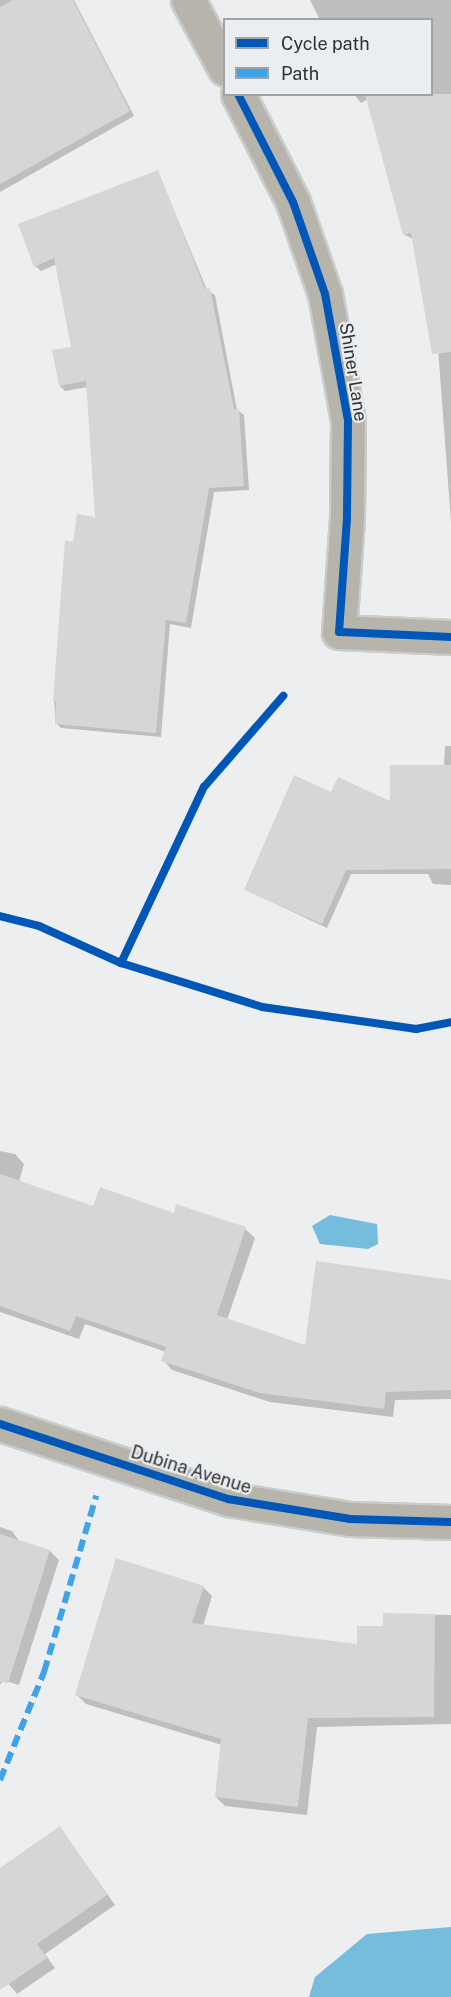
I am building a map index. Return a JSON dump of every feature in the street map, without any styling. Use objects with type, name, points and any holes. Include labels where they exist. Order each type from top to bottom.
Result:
[{"type":"street","points":[[188,0],[223,65]]},
{"type":"street","name":"Shiner Lane","points":[[239,96],[293,202],[325,294],[348,420],[347,518],[339,632],[451,638]]},
{"type":"street","name":"Dubina Avenue","points":[[0,1424],[228,1499],[350,1520],[451,1522]]},
{"type":"water","points":[[330,1215],[377,1224],[378,1244],[368,1249],[320,1244],[312,1226]]},
{"type":"water","points":[[451,1927],[451,1997],[309,1997],[315,1977],[367,1934]]},
{"type":"building","points":[[13,0],[73,0],[130,111],[0,184],[0,7]]},
{"type":"building","points":[[451,94],[451,352],[432,354],[411,233],[403,235],[366,96]]},
{"type":"building","points":[[158,170],[205,289],[210,288],[234,409],[239,409],[244,486],[209,488],[186,623],[166,620],[156,733],[55,724],[56,702],[53,701],[65,540],[73,542],[77,514],[95,517],[86,381],[59,386],[52,350],[71,347],[54,258],[34,267],[18,224]]},
{"type":"building","points":[[390,765],[451,765],[451,869],[346,870],[322,924],[244,890],[294,775],[331,792],[338,777],[390,801]]},
{"type":"building","points":[[0,1174],[93,1206],[100,1187],[174,1213],[176,1204],[246,1227],[217,1315],[305,1345],[316,1261],[451,1280],[451,1390],[386,1392],[384,1409],[260,1393],[161,1361],[166,1347],[76,1316],[70,1331],[0,1306]]},
{"type":"building","points":[[0,1534],[50,1550],[8,1683],[0,1682]]},
{"type":"building","points":[[116,1558],[204,1586],[192,1623],[357,1644],[357,1626],[383,1626],[383,1613],[435,1614],[434,1717],[308,1718],[298,1807],[215,1797],[221,1739],[75,1695]]},
{"type":"building","points":[[60,1826],[107,1895],[37,1944],[47,1958],[0,1990],[0,1868]]},
{"type":"marked path","points":[[0,1780],[44,1672],[96,1496]]},
{"type":"cycle path","points":[[239,96],[293,202],[325,294],[348,420],[347,518],[339,632],[451,637]]},
{"type":"cycle path","points":[[0,916],[39,926],[121,963],[204,787],[283,696]]},
{"type":"cycle path","points":[[121,963],[262,1007],[416,1029],[451,1022]]},
{"type":"cycle path","points":[[0,1424],[228,1499],[350,1519],[451,1522]]}]
